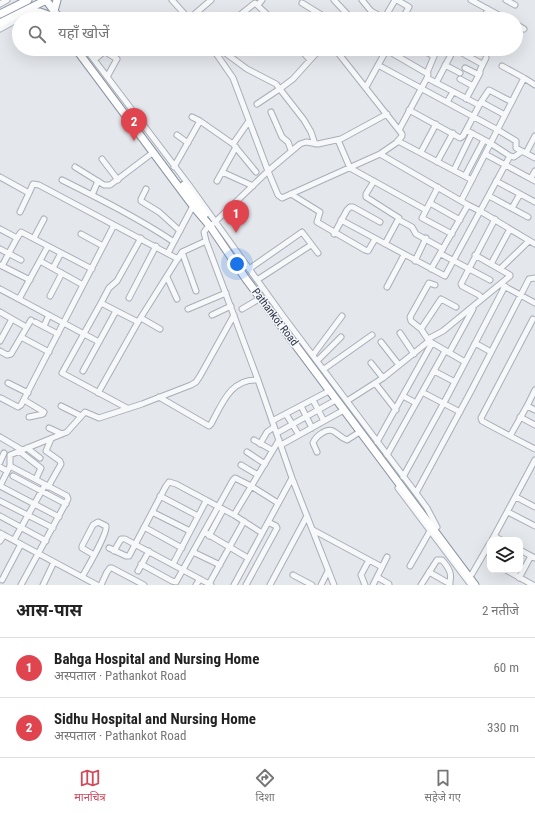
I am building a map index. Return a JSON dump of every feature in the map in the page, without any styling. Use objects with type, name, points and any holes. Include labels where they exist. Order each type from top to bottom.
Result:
[{"type":"highway","points":[[0,10],[19,0]]},
{"type":"highway","points":[[0,14],[28,0]]},
{"type":"highway","points":[[42,0],[51,12]]},
{"type":"highway","points":[[21,12],[42,0]]},
{"type":"highway","points":[[15,12],[42,0]]},
{"type":"highway","points":[[54,12],[57,0]]},
{"type":"highway","points":[[21,12],[40,12]]},
{"type":"highway","points":[[0,19],[12,14]]},
{"type":"highway","points":[[0,23],[12,17]]},
{"type":"highway","name":"Pathankot Road","points":[[81,56],[193,207],[211,225],[246,279],[475,585]]},
{"type":"highway","points":[[87,56],[434,529],[481,585]]},
{"type":"street","points":[[0,4],[7,0]]},
{"type":"street","points":[[172,0],[183,12]]},
{"type":"street","points":[[197,12],[211,0]]},
{"type":"street","points":[[258,5],[262,0]]},
{"type":"street","points":[[334,0],[345,12]]},
{"type":"street","points":[[362,0],[373,12]]},
{"type":"street","points":[[388,12],[396,0],[404,2],[409,8],[406,12]]},
{"type":"street","points":[[472,0],[493,12]]},
{"type":"street","points":[[506,0],[515,5]]},
{"type":"street","points":[[302,2],[317,12]]},
{"type":"street","points":[[244,12],[254,4],[258,5],[265,12]]},
{"type":"street","points":[[0,29],[12,23]]},
{"type":"street","points":[[77,56],[193,207],[168,253]]},
{"type":"street","points":[[91,56],[174,167],[259,299],[358,433],[434,529],[453,562],[471,585]]},
{"type":"street","points":[[94,60],[99,56]]},
{"type":"street","points":[[107,77],[117,59],[113,56]]},
{"type":"street","points":[[218,56],[233,78],[268,171],[279,197],[282,198],[380,154],[398,141],[402,135],[341,56]]},
{"type":"street","points":[[229,56],[247,69],[274,82],[281,88],[308,128],[315,144]]},
{"type":"street","points":[[306,56],[310,60]]},
{"type":"street","points":[[257,104],[293,78],[314,56]]},
{"type":"street","points":[[366,87],[382,56]]},
{"type":"street","points":[[397,56],[436,83],[466,99],[505,114]]},
{"type":"street","points":[[399,130],[427,76],[434,56]]},
{"type":"street","points":[[436,83],[451,56]]},
{"type":"street","points":[[472,56],[482,64]]},
{"type":"street","points":[[466,99],[486,58]]},
{"type":"street","points":[[378,64],[498,130],[516,141],[516,148],[535,158]]},
{"type":"street","points":[[445,65],[473,86]]},
{"type":"street","points":[[502,66],[535,85]]},
{"type":"street","points":[[465,68],[479,75]]},
{"type":"street","points":[[461,201],[524,78]]},
{"type":"street","points":[[409,110],[460,138],[488,91],[490,90],[512,102]]},
{"type":"street","points":[[447,102],[453,92]]},
{"type":"street","points":[[271,112],[283,138],[288,142],[292,150]]},
{"type":"street","points":[[334,585],[292,478],[204,232],[268,171],[300,144],[306,142],[315,144],[338,140],[387,114]]},
{"type":"street","points":[[192,117],[235,146],[256,172]]},
{"type":"street","points":[[174,167],[200,121]]},
{"type":"street","points":[[217,181],[249,121]]},
{"type":"street","points":[[421,152],[436,124]]},
{"type":"street","points":[[466,130],[514,157],[523,153],[535,136]]},
{"type":"street","points":[[437,162],[453,133]]},
{"type":"street","points":[[454,170],[472,133]]},
{"type":"street","points":[[177,135],[188,143]]},
{"type":"street","points":[[338,140],[350,168],[426,210]]},
{"type":"street","points":[[465,176],[484,140]]},
{"type":"street","points":[[398,141],[472,180]]},
{"type":"street","points":[[75,167],[107,186],[118,180],[151,154]]},
{"type":"street","points":[[380,154],[495,219],[535,244]]},
{"type":"street","points":[[485,154],[533,180],[535,171]]},
{"type":"street","points":[[341,220],[445,276],[510,156]]},
{"type":"street","points":[[102,159],[118,180]]},
{"type":"street","points":[[222,172],[252,186]]},
{"type":"street","points":[[0,177],[29,193]]},
{"type":"street","points":[[62,180],[142,222],[174,242]]},
{"type":"street","points":[[92,195],[98,181]]},
{"type":"street","points":[[374,181],[366,197],[399,217],[399,220],[412,227],[416,234],[426,238],[454,261],[490,280]]},
{"type":"street","points":[[496,181],[535,202]]},
{"type":"street","points":[[20,212],[33,184],[37,184],[178,259]]},
{"type":"street","points":[[438,187],[423,216],[424,219],[452,234]]},
{"type":"street","points":[[146,189],[141,201],[159,212],[180,231]]},
{"type":"street","points":[[291,194],[320,212],[316,222],[334,234],[366,251],[375,239]]},
{"type":"street","points":[[512,208],[520,194]]},
{"type":"street","points":[[488,196],[528,217]]},
{"type":"street","points":[[430,203],[460,220]]},
{"type":"street","points":[[431,269],[468,205]]},
{"type":"street","points":[[334,234],[347,210],[351,207],[380,222]]},
{"type":"street","points":[[34,238],[44,219]]},
{"type":"street","points":[[482,299],[479,295],[461,285],[468,268],[495,219]]},
{"type":"street","points":[[385,244],[399,220]]},
{"type":"street","points":[[1,398],[19,407],[24,400],[114,225]]},
{"type":"street","points":[[211,225],[249,269],[416,493],[427,508],[434,529]]},
{"type":"street","points":[[0,229],[16,238]]},
{"type":"street","points":[[491,264],[510,229]]},
{"type":"street","points":[[30,280],[1,265],[21,232],[92,269]]},
{"type":"street","points":[[249,269],[302,232],[318,253]]},
{"type":"street","points":[[81,234],[103,246]]},
{"type":"street","points":[[127,408],[62,373],[109,288],[117,281],[141,238]]},
{"type":"street","points":[[415,261],[426,238]]},
{"type":"street","points":[[98,393],[139,320],[182,252],[206,241]]},
{"type":"street","points":[[500,269],[529,241]]},
{"type":"street","points":[[257,280],[311,245]]},
{"type":"street","points":[[19,299],[48,246]]},
{"type":"street","points":[[129,298],[156,246]]},
{"type":"street","points":[[0,249],[21,260]]},
{"type":"street","points":[[182,252],[196,291]]},
{"type":"street","points":[[53,268],[61,253]]},
{"type":"street","points":[[387,287],[404,255]]},
{"type":"street","points":[[403,477],[466,362],[503,285],[510,276],[475,255]]},
{"type":"street","points":[[40,261],[83,285]]},
{"type":"street","points":[[50,296],[62,273]]},
{"type":"street","points":[[167,277],[177,299]]},
{"type":"street","points":[[416,493],[460,412],[528,279],[535,278]]},
{"type":"street","points":[[436,286],[429,283],[410,317],[412,323],[421,329],[430,341],[466,362]]},
{"type":"street","points":[[347,401],[383,378],[482,299],[503,285]]},
{"type":"street","points":[[503,285],[535,303]]},
{"type":"street","points":[[0,289],[99,342]]},
{"type":"street","points":[[188,309],[226,293]]},
{"type":"street","points":[[421,329],[441,298],[456,307]]},
{"type":"street","points":[[242,309],[259,299]]},
{"type":"street","points":[[101,303],[116,311],[160,329]]},
{"type":"street","points":[[212,315],[231,306]]},
{"type":"street","points":[[387,456],[434,371],[474,306]]},
{"type":"street","points":[[83,371],[116,311]]},
{"type":"street","points":[[0,312],[26,327]]},
{"type":"street","points":[[44,326],[50,315]]},
{"type":"street","points":[[59,517],[0,486],[8,468],[10,455],[69,431],[85,412],[99,418],[196,382],[234,315]]},
{"type":"street","points":[[313,355],[342,316]]},
{"type":"street","points":[[534,319],[481,418],[488,424],[535,449]]},
{"type":"street","points":[[0,341],[12,320]]},
{"type":"street","points":[[0,351],[6,355],[10,355],[26,327],[33,321],[58,334]]},
{"type":"street","points":[[400,333],[414,354]]},
{"type":"street","points":[[324,369],[372,334]]},
{"type":"street","points":[[21,337],[49,352]]},
{"type":"street","points":[[317,360],[341,337]]},
{"type":"street","points":[[377,442],[396,410],[430,341]]},
{"type":"street","points":[[381,342],[399,365]]},
{"type":"street","points":[[475,343],[491,352]]},
{"type":"street","points":[[371,363],[383,378]]},
{"type":"street","points":[[434,371],[455,382]]},
{"type":"street","points":[[159,397],[209,426],[228,393],[242,382],[249,379],[258,380]]},
{"type":"street","points":[[8,383],[28,393]]},
{"type":"street","points":[[375,383],[396,410]]},
{"type":"street","points":[[510,436],[535,390]]},
{"type":"street","points":[[272,421],[327,392]]},
{"type":"street","points":[[422,392],[460,412]]},
{"type":"street","points":[[403,396],[416,403]]},
{"type":"street","points":[[24,400],[44,412],[42,414],[29,417]]},
{"type":"street","points":[[313,400],[324,421]]},
{"type":"street","points":[[277,433],[334,401]]},
{"type":"street","points":[[62,406],[81,416]]},
{"type":"street","points":[[300,406],[312,428]]},
{"type":"street","points":[[526,406],[535,410]]},
{"type":"street","points":[[281,446],[342,411]]},
{"type":"street","points":[[286,414],[298,435]]},
{"type":"street","points":[[520,418],[535,425]]},
{"type":"street","points":[[260,444],[267,432],[274,427]]},
{"type":"street","points":[[49,428],[62,434]]},
{"type":"street","points":[[317,452],[313,443],[315,438],[325,431],[334,431],[347,440],[358,433]]},
{"type":"street","points":[[0,437],[40,458]]},
{"type":"street","points":[[14,540],[42,492],[61,464],[60,461],[46,451],[51,439]]},
{"type":"street","points":[[254,440],[272,450]]},
{"type":"street","points":[[234,515],[279,440]]},
{"type":"street","points":[[23,450],[41,468],[36,480]]},
{"type":"street","points":[[246,452],[265,464]]},
{"type":"street","points":[[0,462],[4,453]]},
{"type":"street","points":[[494,537],[516,496],[533,470],[535,460]]},
{"type":"street","points":[[242,465],[258,475]]},
{"type":"street","points":[[0,467],[8,468],[36,480],[67,497],[68,500],[21,585]]},
{"type":"street","points":[[13,476],[66,504]]},
{"type":"street","points":[[209,536],[234,478],[237,478],[278,503]]},
{"type":"street","points":[[234,585],[292,478]]},
{"type":"street","points":[[109,548],[128,556],[169,482],[176,484],[234,515],[262,533]]},
{"type":"street","points":[[160,496],[198,516]]},
{"type":"street","points":[[516,496],[535,507]]},
{"type":"street","points":[[0,501],[52,528]]},
{"type":"street","points":[[173,564],[206,501]]},
{"type":"street","points":[[142,564],[174,582],[178,580],[204,532],[221,509]]},
{"type":"street","points":[[152,512],[190,532]]},
{"type":"street","points":[[508,512],[535,526]]},
{"type":"street","points":[[0,516],[46,540]]},
{"type":"street","points":[[270,585],[307,516]]},
{"type":"street","points":[[114,551],[122,538],[210,584],[244,521]]},
{"type":"street","points":[[82,577],[94,555],[107,528],[98,522],[94,524],[82,546],[82,548],[94,555]]},
{"type":"street","points":[[246,585],[277,528],[268,522]]},
{"type":"street","points":[[144,527],[182,548]]},
{"type":"street","points":[[410,566],[434,529]]},
{"type":"street","points":[[313,530],[382,567]]},
{"type":"street","points":[[204,532],[248,558]]},
{"type":"street","points":[[0,541],[2,534],[97,585]]},
{"type":"street","points":[[2,580],[22,544]]},
{"type":"street","points":[[472,574],[487,548]]},
{"type":"street","points":[[138,571],[149,551]]},
{"type":"street","points":[[193,552],[220,565]]},
{"type":"street","points":[[520,578],[533,557],[523,552]]},
{"type":"street","points":[[373,585],[387,557]]},
{"type":"street","points":[[365,585],[361,575],[368,560]]},
{"type":"street","points":[[421,585],[429,572],[437,560],[442,560],[451,573],[449,584],[429,572]]},
{"type":"street","points":[[42,585],[54,562]]},
{"type":"street","points":[[448,567],[453,562]]},
{"type":"street","points":[[101,585],[106,572],[112,568],[143,585]]},
{"type":"street","points":[[321,585],[328,571]]},
{"type":"street","points":[[511,573],[533,585]]},
{"type":"street","points":[[293,575],[312,585]]},
{"type":"street","points":[[377,577],[390,585]]},
{"type":"street","points":[[196,585],[200,579]]},
{"type":"place","name":"Sidhu Hospital and Nursing Home","points":[[134,141]]},
{"type":"place","name":"Bahga Hospital and Nursing Home","points":[[236,233]]}]
